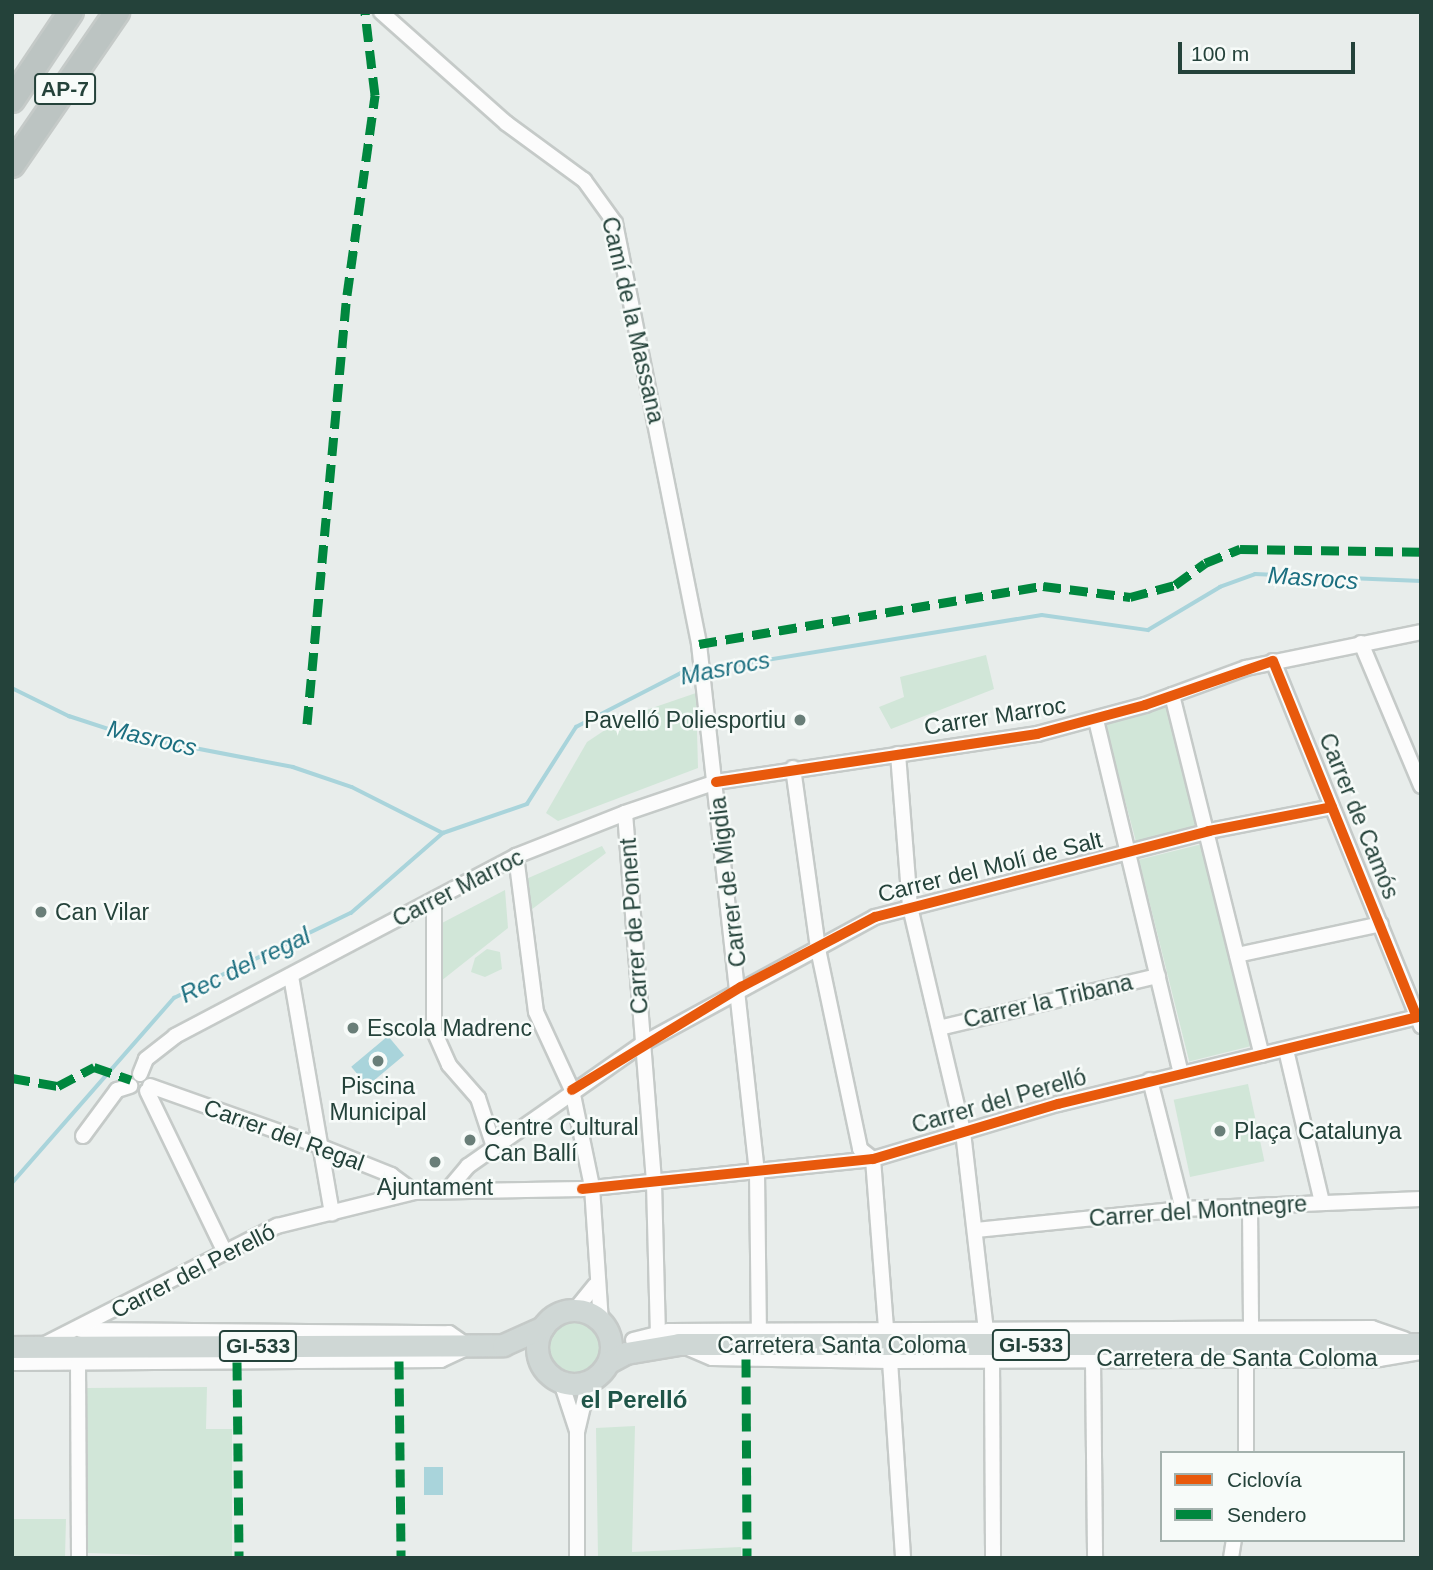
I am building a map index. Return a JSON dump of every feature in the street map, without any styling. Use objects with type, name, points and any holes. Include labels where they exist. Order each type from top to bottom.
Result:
[{"type":"highway","name":"AP-7","points":[[12,100],[71,12]]},
{"type":"highway","name":"AP-7","points":[[12,165],[117,12]]},
{"type":"main road","name":"GI-533","points":[[12,1347],[503,1345],[543,1327],[556,1314],[575,1310],[605,1327],[649,1342]]},
{"type":"main road","points":[[541,1363],[537,1345],[543,1327]]},
{"type":"main road","points":[[605,1327],[609,1362]]},
{"type":"main road","name":"Carretera Santa Coloma","points":[[609,1362],[649,1342],[1419,1346]]},
{"type":"main road","name":"GI-533","points":[[503,1345],[541,1363],[561,1382]]},
{"type":"main road","name":"GI-533","points":[[589,1381],[609,1362]]},
{"type":"main road","points":[[561,1382],[589,1381]]},
{"type":"street","name":"Camí de la Massana","points":[[381,12],[506,123],[583,180],[610,212],[699,644]]},
{"type":"street","name":"Carrer Marroc","points":[[130,1086],[140,1074],[146,1059],[175,1035],[516,856],[625,813],[716,782],[1096,720],[1273,661],[1421,632]]},
{"type":"street","points":[[1361,643],[1421,786]]},
{"type":"street","name":"Carrer de Migdia","points":[[699,644],[741,987],[757,1173],[759,1330]]},
{"type":"street","name":"Carrer de Camós","points":[[1273,661],[1420,1020]]},
{"type":"street","points":[[1172,695],[1209,831],[1262,1055]]},
{"type":"street","points":[[1096,720],[1181,1073]]},
{"type":"street","points":[[898,754],[911,907],[963,1132],[986,1331]]},
{"type":"street","points":[[793,768],[818,949],[860,1149],[873,1159],[886,1329]]},
{"type":"street","name":"Carrer del Molí de Salt","points":[[447,1191],[494,1147],[572,1090],[642,1044],[741,987],[875,917],[1209,831],[1332,807]]},
{"type":"street","name":"Carrer de Ponent","points":[[625,813],[654,1183],[649,1342]]},
{"type":"street","points":[[516,856],[536,1012],[572,1090],[587,1188],[595,1285],[605,1327]]},
{"type":"street","points":[[434,900],[435,1031],[449,1065],[478,1098],[494,1147]]},
{"type":"street","points":[[1237,955],[1381,924]]},
{"type":"street","points":[[291,976],[332,1213]]},
{"type":"street","name":"Carrer la Tribana","points":[[939,1028],[1158,976]]},
{"type":"street","name":"Carrer del Perelló","points":[[39,1347],[166,1286],[224,1250],[277,1226],[414,1192],[587,1188],[757,1173],[873,1159],[1150,1080],[1420,1020]]},
{"type":"street","points":[[1286,1050],[1322,1202]]},
{"type":"street","points":[[140,1074],[224,1250]]},
{"type":"street","points":[[1150,1080],[1184,1209]]},
{"type":"street","points":[[83,1136],[117,1090],[130,1086]]},
{"type":"street","name":"Carrer del Regal","points":[[130,1086],[138,1094],[149,1089],[319,1146],[391,1175],[414,1192]]},
{"type":"street","name":"Carrer del Montnegre","points":[[976,1230],[1184,1209],[1421,1199]]},
{"type":"street","points":[[1250,1207],[1251,1329]]},
{"type":"street","points":[[575,1310],[595,1285]]},
{"type":"street","name":"Carretera Santa Coloma","points":[[649,1342],[759,1330],[1372,1328],[1419,1346]]},
{"type":"street","points":[[75,1329],[449,1333],[469,1346]]},
{"type":"street","name":"Carretera de Santa Coloma","points":[[679,1344],[712,1358],[890,1361],[1379,1359],[1419,1346]]},
{"type":"street","points":[[12,1363],[441,1360],[469,1346]]},
{"type":"street","points":[[992,1359],[993,1558]]},
{"type":"street","points":[[1246,1359],[1246,1451]]},
{"type":"street","points":[[1093,1360],[1095,1558]]},
{"type":"street","points":[[890,1361],[903,1558]]},
{"type":"street","points":[[78,1363],[79,1558]]},
{"type":"street","points":[[577,1558],[577,1432],[589,1381]]},
{"type":"street","points":[[561,1382],[577,1432]]},
{"type":"green space","points":[[986,655],[994,689],[891,729],[879,707],[904,697],[900,677]]},
{"type":"green space","points":[[696,693],[698,768],[558,821],[546,813],[587,742],[623,718]]},
{"type":"green space","points":[[1168,706],[1201,829],[1137,846],[1104,723]]},
{"type":"green space","points":[[1202,844],[1252,1046],[1189,1062],[1139,860]]},
{"type":"green space","points":[[602,846],[606,853],[531,910],[526,879]]},
{"type":"green space","points":[[505,890],[508,928],[441,981],[442,923]]},
{"type":"green space","points":[[487,949],[500,952],[502,969],[485,977],[471,972],[475,958]]},
{"type":"green space","name":"Plaça Catalunya","points":[[1248,1084],[1264,1161],[1190,1177],[1174,1100]]},
{"type":"green space","points":[[574,1321],[593,1328],[600,1347],[593,1366],[574,1373],[555,1366],[548,1347],[555,1328]]},
{"type":"green space","points":[[207,1387],[206,1429],[232,1429],[232,1558],[88,1553],[87,1388]]},
{"type":"green space","points":[[635,1426],[632,1552],[741,1547],[741,1558],[598,1558],[596,1428]]},
{"type":"green space","points":[[12,1502],[13,1519],[66,1519],[65,1558],[12,1558]]},
{"type":"water","name":"Piscina Municipal","points":[[388,1036],[404,1055],[367,1086],[351,1067]]},
{"type":"water","points":[[424,1467],[443,1467],[443,1495],[424,1495]]},
{"type":"waterway","name":"Masrocs","points":[[706,670],[1042,615],[1148,630],[1220,587],[1255,574],[1421,581]]},
{"type":"waterway","name":"Masrocs","points":[[12,688],[69,716],[127,735],[293,767],[352,787],[443,833],[527,804],[576,727],[681,673],[698,671]]},
{"type":"waterway","name":"Rec del regal","points":[[12,1183],[174,998],[351,913],[443,833]]},
{"type":"marked path","points":[[307,724],[347,295],[375,95],[365,12]]},
{"type":"marked path","points":[[699,644],[1043,586],[1130,597],[1175,585],[1205,563],[1240,549],[1421,552]]},
{"type":"marked path","points":[[12,1078],[58,1086],[94,1067],[131,1080]]},
{"type":"marked path","points":[[746,1359],[747,1558]]},
{"type":"marked path","points":[[399,1361],[401,1558]]},
{"type":"marked path","points":[[237,1362],[239,1558]]},
{"type":"cycle path","points":[[716,782],[1037,734],[1145,705],[1273,661],[1417,1017]]},
{"type":"cycle path","points":[[572,1090],[741,987],[875,917],[1209,831],[1332,807]]},
{"type":"cycle path","points":[[582,1189],[873,1159],[1058,1104],[1421,1016]]},
{"type":"place","name":"Pavelló Poliesportiu","points":[[800,720]]},
{"type":"place","name":"Can Vilar","points":[[41,912]]},
{"type":"place","name":"Escola Madrenc","points":[[353,1028]]},
{"type":"place","name":"Piscina Municipal","points":[[378,1061]]},
{"type":"place","name":"Plaça Catalunya","points":[[1220,1131]]},
{"type":"place","name":"Centre Cultural Can Ballí","points":[[470,1140]]},
{"type":"place","name":"Ajuntament","points":[[435,1162]]},
{"type":"district","name":"el Perelló","points":[[634,1400]]}]
